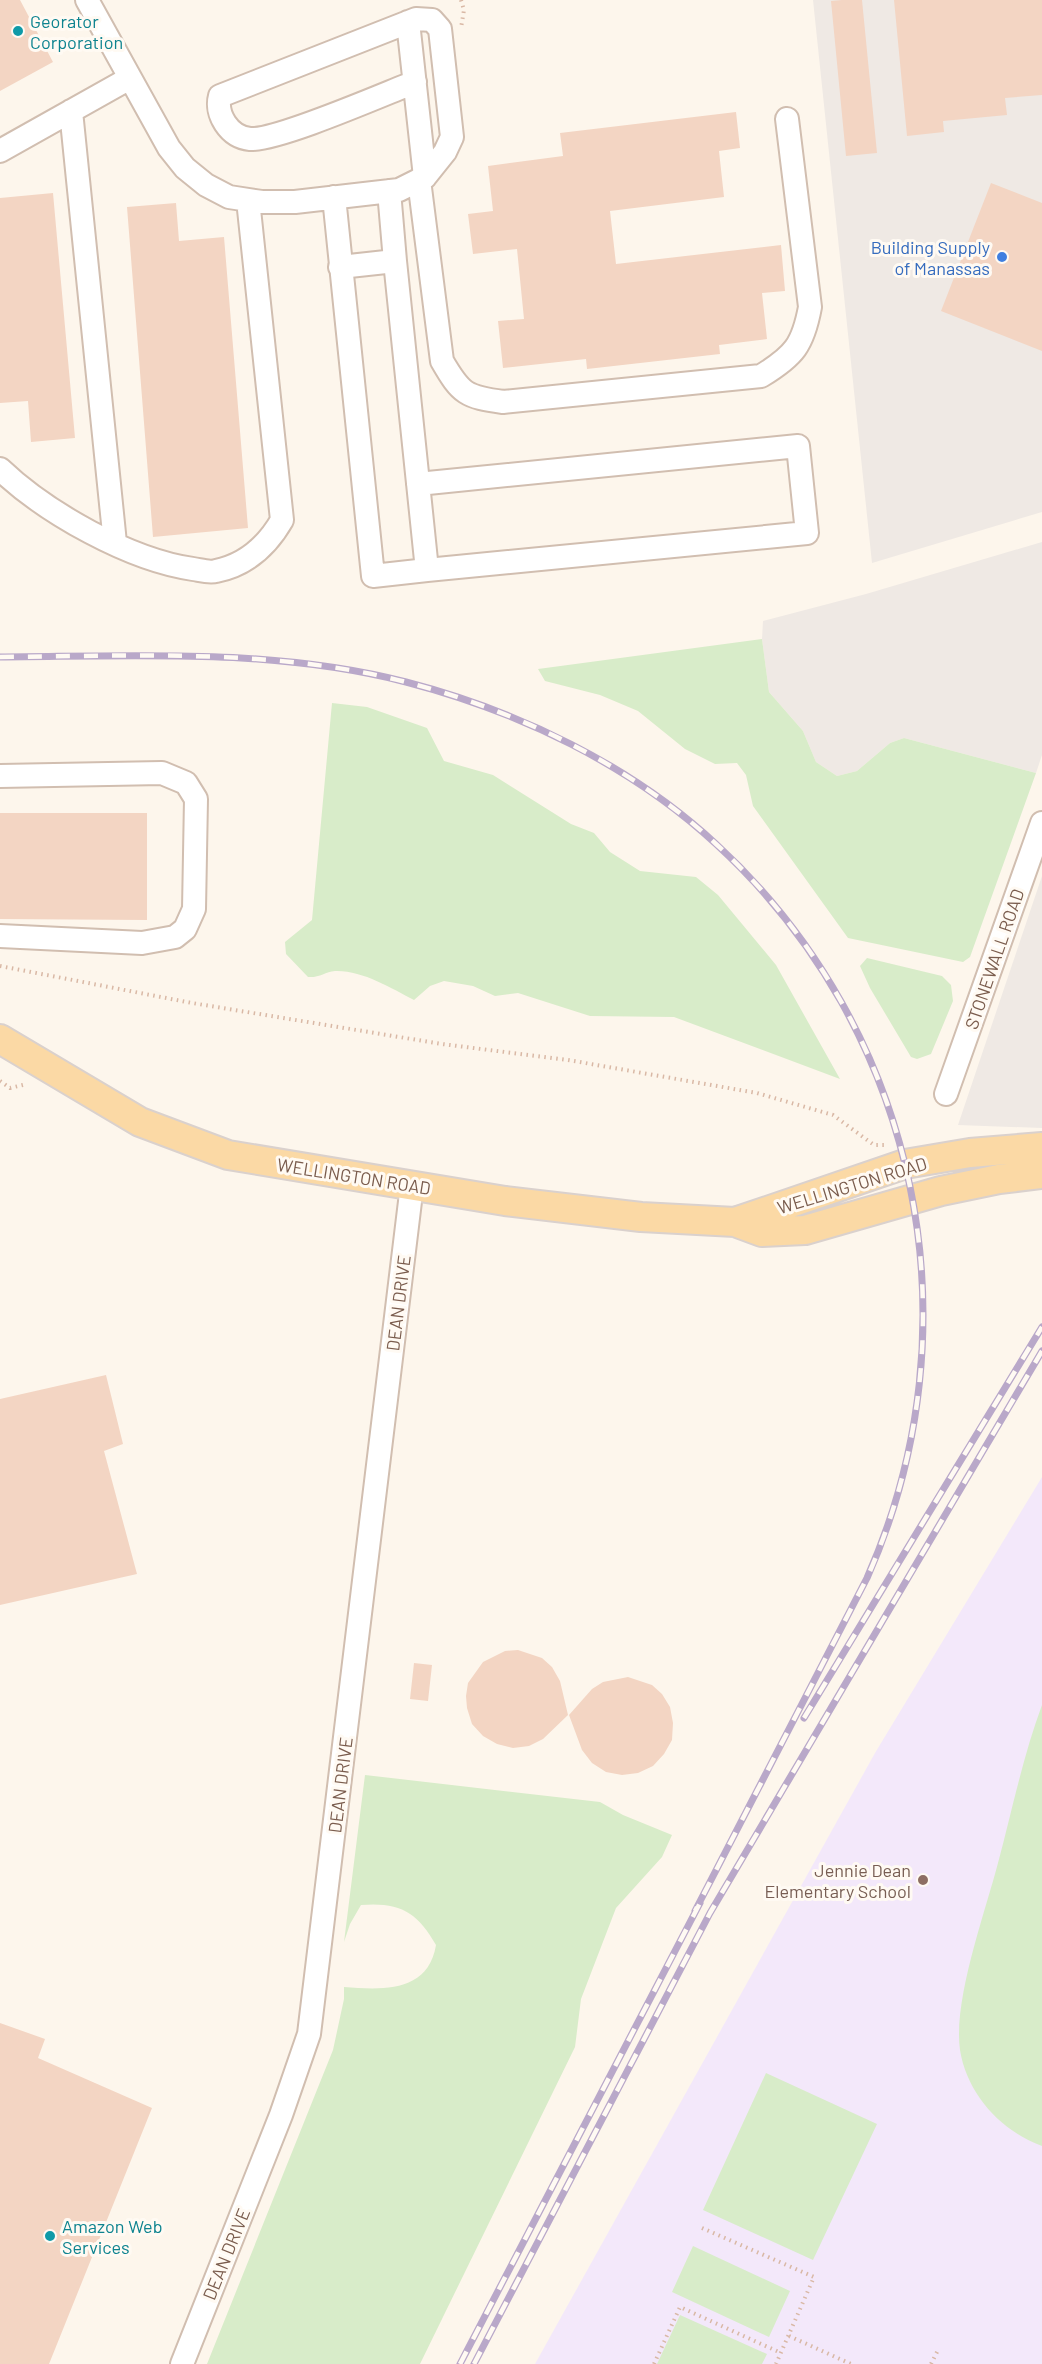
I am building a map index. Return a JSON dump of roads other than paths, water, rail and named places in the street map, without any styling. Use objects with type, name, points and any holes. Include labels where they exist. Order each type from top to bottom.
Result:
[{"type":"main road","name":"WELLINGTON ROAD","points":[[0,1039],[140,1122],[228,1155],[505,1201],[641,1217],[735,1222],[762,1232],[805,1230],[941,1191],[999,1179],[1042,1174]]},
{"type":"main road","name":"WELLINGTON ROAD","points":[[735,1222],[905,1164],[970,1153],[1042,1147]]},
{"type":"street","points":[[87,0],[169,148],[185,168],[206,185],[229,197],[295,202],[399,190],[422,179],[445,153],[452,137],[440,29],[432,20],[408,22],[220,96],[217,108],[229,128],[250,139],[275,135],[415,82]]},
{"type":"street","points":[[408,22],[442,362],[454,381],[473,398],[503,402],[761,376],[784,362],[804,335],[810,307],[787,119]]},
{"type":"street","points":[[0,151],[130,78]]},
{"type":"street","points":[[71,111],[115,543]]},
{"type":"street","points":[[389,191],[427,570]]},
{"type":"street","points":[[334,197],[373,576],[807,533],[798,446],[418,484]]},
{"type":"street","points":[[0,469],[41,503],[74,524],[171,566],[213,572],[240,564],[271,539],[282,520],[248,200]]},
{"type":"street","points":[[340,267],[395,261]]},
{"type":"street","points":[[0,777],[162,773],[186,783],[196,800],[194,909],[185,928],[175,937],[142,943],[0,936]]},
{"type":"street","name":"STONEWALL ROAD","points":[[946,1094],[1042,823]]},
{"type":"street","name":"DEAN DRIVE","points":[[182,2364],[281,2115],[309,2034],[412,1185]]},
{"type":"railway","points":[[0,657],[204,656],[306,664],[356,671],[406,682],[490,708],[571,744],[647,789],[683,816],[716,844],[786,919],[841,1002],[883,1092],[910,1187],[922,1284],[919,1383],[901,1482],[867,1578],[695,1911]]},
{"type":"railway","points":[[804,1718],[1042,1327]]},
{"type":"railway","points":[[474,2364],[710,1913],[1042,1351]]},
{"type":"railway","points":[[460,2364],[700,1903]]},
{"type":"place","name":"Georator Corporation","points":[[18,31]]},
{"type":"place","name":"Building Supply of Manassas","points":[[1002,257]]},
{"type":"place","name":"Jennie Dean Elementary School","points":[[923,1880]]},
{"type":"place","name":"Amazon Web Services","points":[[50,2236]]}]
